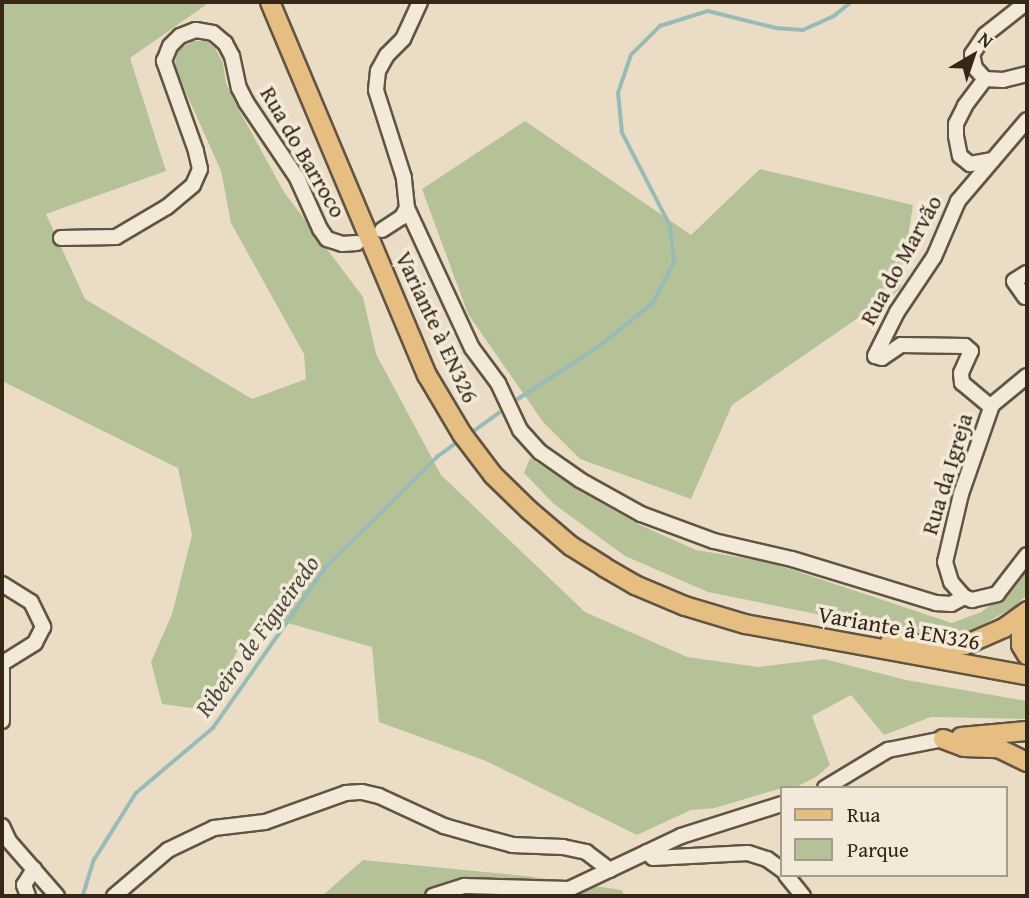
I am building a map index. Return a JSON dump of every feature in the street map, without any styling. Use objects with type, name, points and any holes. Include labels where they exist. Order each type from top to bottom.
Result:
[{"type":"main road","name":"Variante à EN326","points":[[270,2],[427,375],[445,408],[493,474],[571,546],[635,585],[745,624],[849,645],[1027,675]]},
{"type":"main road","points":[[849,645],[897,642],[948,647],[965,645],[1004,628],[1027,611]]},
{"type":"main road","points":[[1027,622],[1021,634],[1021,645],[1027,655]]},
{"type":"main road","points":[[943,739],[1027,731]]},
{"type":"main road","points":[[943,739],[964,747],[998,748],[1027,762]]},
{"type":"street","points":[[420,2],[403,39],[387,55],[378,71],[376,90],[404,178],[407,208],[472,348],[498,383],[520,430],[540,452],[641,514],[714,541],[792,559],[936,603],[951,604],[964,597],[972,600],[997,594],[1027,555]]},
{"type":"street","points":[[1027,2],[985,36],[971,54],[975,68],[985,79],[1003,80],[1027,74]]},
{"type":"street","name":"Rua do Barroco","points":[[61,238],[116,237],[167,207],[193,185],[200,169],[196,151],[164,61],[170,46],[180,36],[196,30],[213,33],[225,43],[232,56],[239,89],[297,178],[327,239],[342,244],[357,243]]},
{"type":"street","points":[[985,79],[965,106],[956,124],[956,136],[960,156],[970,164],[993,160]]},
{"type":"street","name":"Rua do Marvão","points":[[991,407],[962,383],[961,373],[971,351],[965,346],[901,345],[882,358],[875,356],[897,312],[934,257],[958,201],[1026,124]]},
{"type":"street","points":[[382,230],[402,217],[407,208]]},
{"type":"street","points":[[1025,297],[1014,281],[1027,273]]},
{"type":"street","name":"Rua da Igreja","points":[[964,597],[951,582],[945,562],[961,494],[991,407],[1027,376]]},
{"type":"street","points":[[2,584],[31,602],[43,627],[35,643],[2,667],[2,721]]},
{"type":"street","points":[[828,786],[888,750],[943,739]]},
{"type":"street","points":[[114,896],[168,849],[214,828],[265,822],[346,793],[362,792],[379,796],[444,826],[493,840],[512,845],[563,847],[586,852],[610,870]]},
{"type":"street","points":[[433,896],[464,886],[569,889],[681,836],[780,805]]},
{"type":"street","points":[[2,826],[9,841],[57,896]]},
{"type":"street","points":[[647,852],[653,858],[748,852],[767,859],[780,869]]},
{"type":"street","points":[[28,896],[24,885],[33,869]]},
{"type":"street","points":[[788,877],[803,896]]},
{"type":"green space","points":[[2,2],[210,2],[130,58],[166,171],[46,214],[85,299],[252,399],[306,379],[304,354],[231,223],[221,171],[175,68],[176,52],[192,41],[206,41],[215,48],[223,63],[226,83],[284,192],[363,297],[376,354],[441,475],[585,612],[687,657],[758,667],[824,659],[906,680],[1027,701],[1027,719],[931,717],[884,735],[851,695],[812,716],[830,765],[816,777],[798,786],[780,786],[780,789],[715,808],[691,810],[637,835],[486,761],[379,722],[372,647],[267,617],[238,648],[213,711],[162,704],[151,662],[172,614],[192,535],[178,468],[2,381]]},
{"type":"green space","points":[[525,121],[691,235],[760,169],[913,205],[900,289],[732,405],[691,499],[580,459],[543,422],[468,314],[422,189]]},
{"type":"green space","points":[[530,458],[583,493],[640,525],[696,550],[769,562],[952,623],[981,612],[1002,597],[1027,569],[1027,595],[1012,608],[970,632],[915,634],[708,592],[625,556],[554,504],[524,473]]},
{"type":"green space","points":[[363,860],[526,876],[622,890],[624,896],[322,896]]},
{"type":"waterway","name":"Ribeiro de Figueiredo","points":[[518,399],[602,344],[652,304],[674,263],[670,226],[622,133],[618,93],[631,55],[660,26],[708,11],[776,28],[803,30],[834,16],[851,2]]},
{"type":"waterway","name":"Ribeiro de Figueiredo","points":[[474,431],[499,413]]},
{"type":"waterway","name":"Ribeiro de Figueiredo","points":[[83,895],[94,860],[136,793],[213,728],[325,568],[437,457],[455,444]]}]
